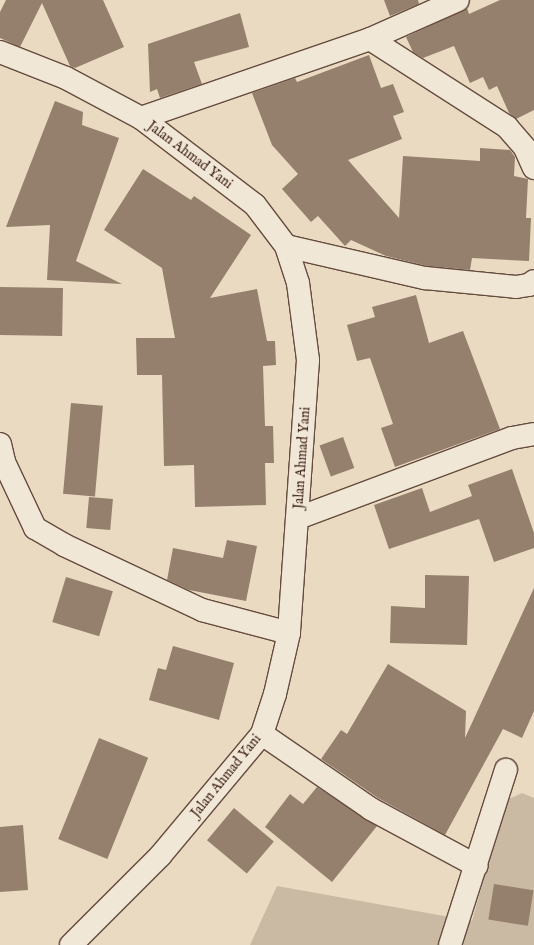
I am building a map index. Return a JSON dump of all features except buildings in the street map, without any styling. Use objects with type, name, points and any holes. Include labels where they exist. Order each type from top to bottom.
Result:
[{"type":"street","points":[[141,118],[370,39],[458,0]]},
{"type":"street","points":[[370,39],[507,127],[525,148],[534,168]]},
{"type":"street","name":"Jalan Ahmad Yani","points":[[0,52],[66,78],[141,118],[255,205],[286,246],[298,283],[308,360],[289,633],[275,694],[262,734],[160,856],[71,945]]},
{"type":"street","points":[[286,246],[425,278],[516,287],[529,285],[534,281]]},
{"type":"street","points":[[298,518],[512,438],[534,434]]},
{"type":"street","points":[[0,444],[4,462],[34,528],[71,548],[202,610],[289,633]]},
{"type":"street","points":[[262,734],[371,810],[477,866]]},
{"type":"street","points":[[450,945],[477,866],[506,770]]},
{"type":"shaded area","points":[[522,793],[534,798],[534,945],[250,945],[277,886],[472,921],[506,800]]}]
